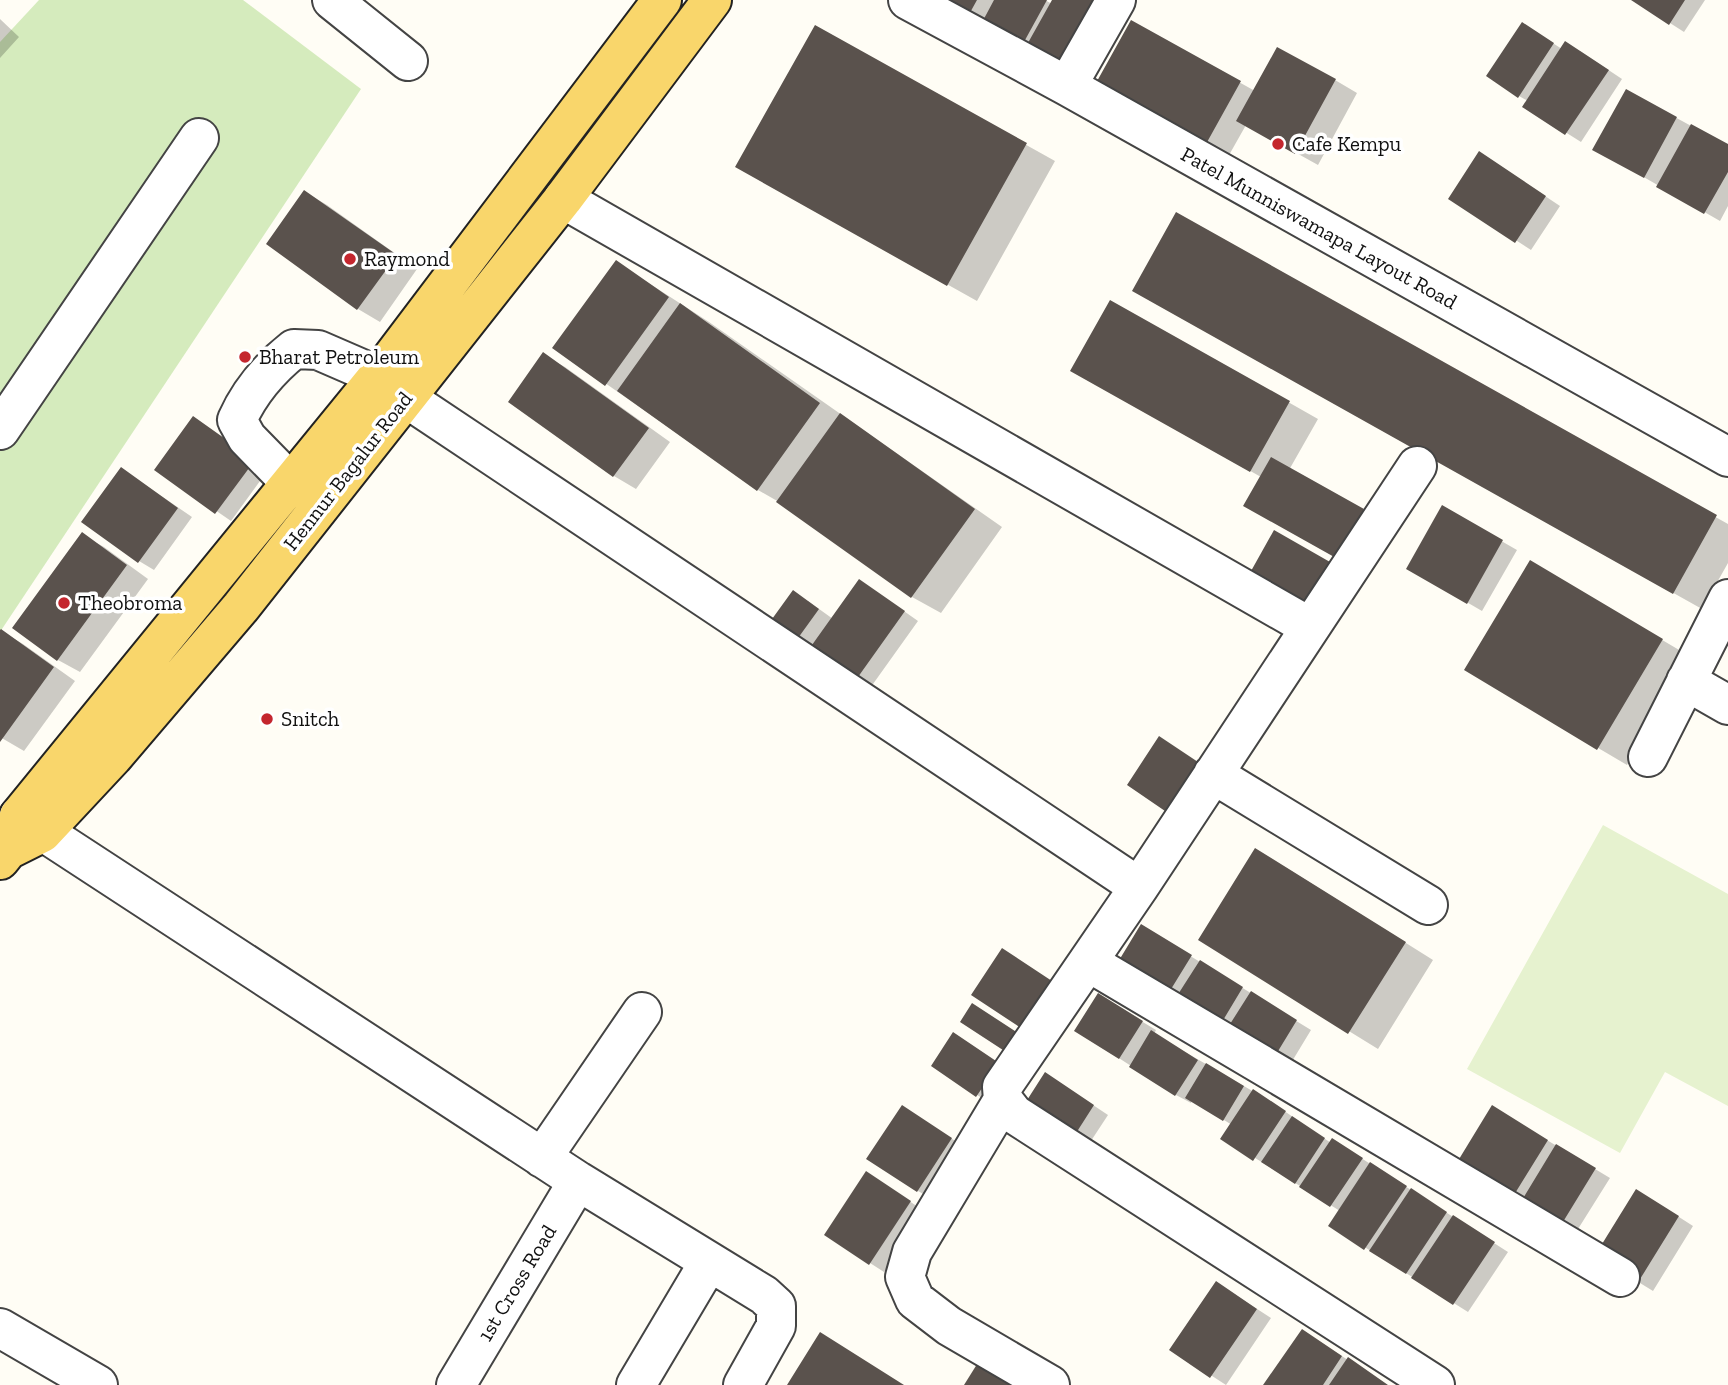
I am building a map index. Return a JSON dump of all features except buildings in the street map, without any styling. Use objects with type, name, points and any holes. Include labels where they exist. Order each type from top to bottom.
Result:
[{"type":"main road","name":"Hennur Bagalur Road","points":[[17,840],[113,757],[241,607],[662,0]]},
{"type":"main road","name":"Hennur Bagalur Road","points":[[17,840],[291,483],[392,387],[563,199],[712,0]]},
{"type":"street","points":[[332,0],[408,61]]},
{"type":"street","name":"Patel Munniswamapa Layout Road","points":[[908,0],[1067,86],[1728,457]]},
{"type":"street","points":[[1067,86],[1116,0]]},
{"type":"street","points":[[0,430],[199,138]]},
{"type":"street","points":[[563,199],[1310,627]]},
{"type":"street","points":[[291,483],[247,438],[237,420],[245,403],[275,364],[294,349],[318,350],[392,387],[1139,887]]},
{"type":"street","points":[[1417,466],[1139,887],[1002,1087],[1003,1100],[1014,1114],[1435,1385]]},
{"type":"street","points":[[1648,757],[1728,599]]},
{"type":"street","points":[[1686,681],[1728,705]]},
{"type":"street","points":[[1213,774],[1428,905]]},
{"type":"street","points":[[17,840],[764,1295],[775,1306],[776,1326],[743,1385]]},
{"type":"street","points":[[1088,962],[1620,1277]]},
{"type":"street","points":[[542,1158],[642,1012]]},
{"type":"street","points":[[1003,1100],[912,1252],[905,1277],[915,1300],[950,1326],[1050,1385]]},
{"type":"street","name":"1st Cross Road","points":[[456,1385],[578,1181]]},
{"type":"street","points":[[636,1385],[709,1262]]},
{"type":"street","points":[[0,1328],[98,1385]]},
{"type":"green space","points":[[39,0],[243,0],[361,89],[0,632],[0,42]]},
{"type":"green space","points":[[1603,825],[1728,894],[1728,1106],[1665,1072],[1620,1153],[1467,1069]]},
{"type":"place","name":"Cafe Kempu","points":[[1278,144]]},
{"type":"place","name":"Raymond","points":[[350,259]]},
{"type":"place","name":"Bharat Petroleum","points":[[245,357]]},
{"type":"place","name":"Theobroma","points":[[64,603]]},
{"type":"place","name":"Snitch","points":[[267,719]]}]
